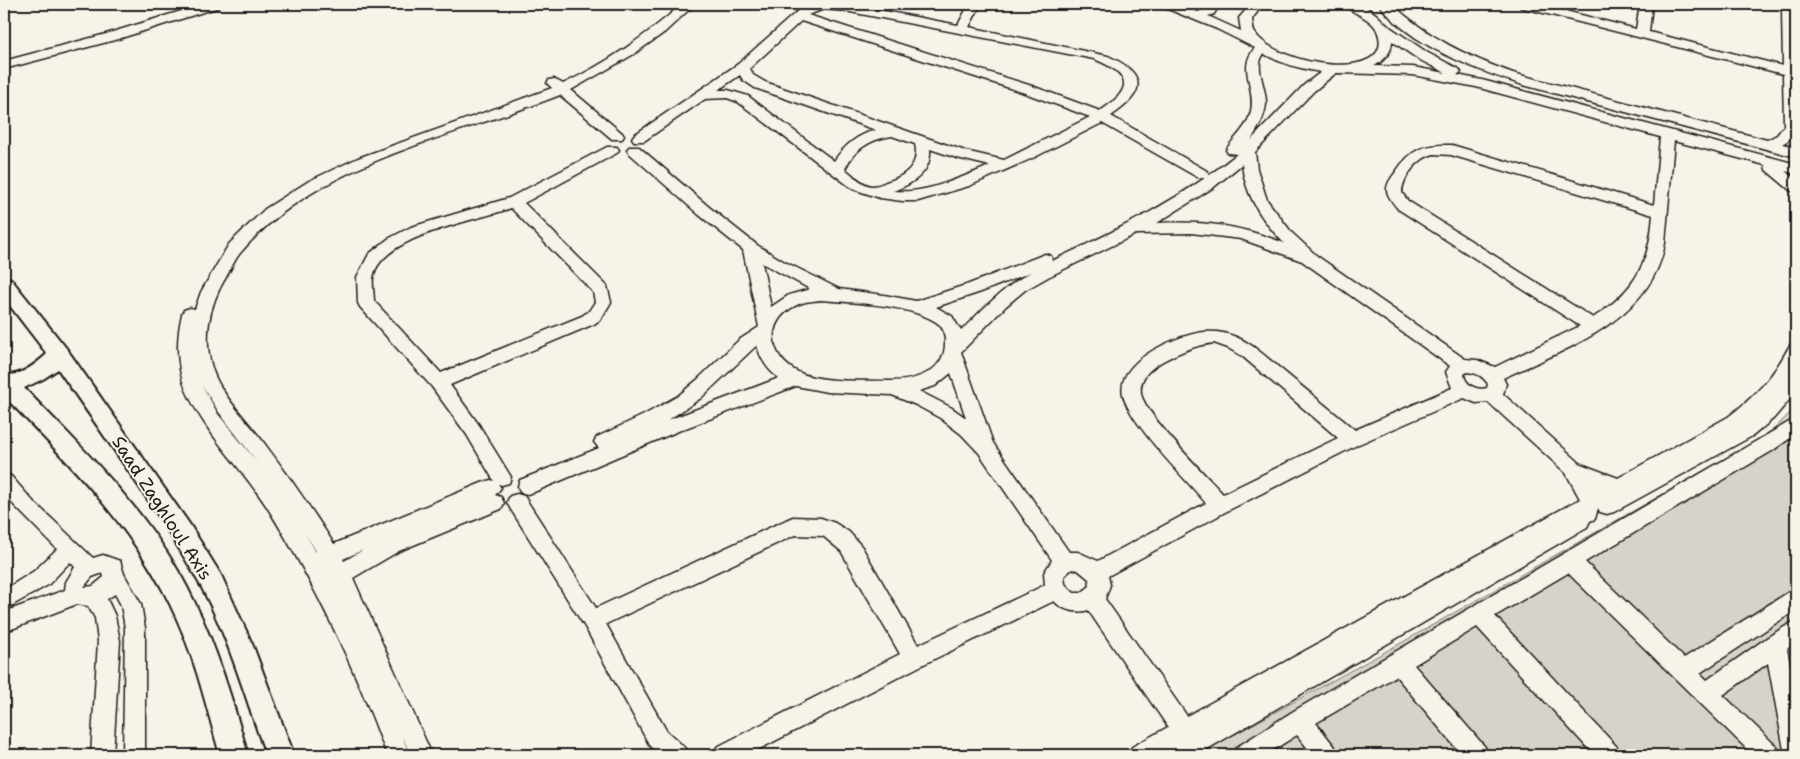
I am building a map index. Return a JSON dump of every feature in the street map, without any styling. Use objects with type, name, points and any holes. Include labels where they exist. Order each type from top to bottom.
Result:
[{"type":"main road","name":"Saad Zaghloul Axis","points":[[4,284],[59,354],[182,532],[212,584],[240,646],[280,755]]},
{"type":"main road","points":[[5,384],[33,375],[48,365],[59,354]]},
{"type":"main road","name":"Saad Zaghloul Axis","points":[[5,384],[106,491],[141,534],[165,570],[186,609],[210,671],[234,755]]},
{"type":"street","points":[[4,65],[160,23],[215,4]]},
{"type":"street","points":[[398,755],[376,697],[311,562],[271,498],[196,393],[190,376],[186,340],[188,322],[200,286],[210,266],[233,237],[273,201],[306,180],[348,160],[558,86],[635,38],[678,4]]},
{"type":"street","points":[[421,755],[371,640],[330,556],[261,453],[211,387],[200,353],[200,319],[222,266],[244,238],[279,206],[316,182],[358,164],[511,110],[645,42],[690,4]]},
{"type":"street","points":[[962,29],[975,4]]},
{"type":"street","points":[[1167,4],[1199,16],[1290,63],[1332,70],[1413,71],[1477,82],[1796,170]]},
{"type":"street","points":[[1199,16],[1210,11],[1214,4]]},
{"type":"street","points":[[1257,4],[1251,9],[1246,21],[1250,34],[1261,47]]},
{"type":"street","points":[[1350,4],[1362,8],[1382,28],[1423,56],[1477,82]]},
{"type":"street","points":[[1384,4],[1428,40],[1470,62],[1491,70],[1528,82],[1796,152]]},
{"type":"street","points":[[1524,4],[1792,72]]},
{"type":"street","points":[[1642,34],[1646,4]]},
{"type":"street","points":[[1768,144],[1786,135],[1791,126],[1792,72],[1786,4]]},
{"type":"street","points":[[636,144],[701,94],[743,67],[799,16],[814,6],[832,5],[1092,54],[1116,64],[1129,77],[1132,86],[1130,94],[1102,117],[1007,165],[928,194],[898,196],[868,190],[850,181],[744,99],[728,94],[701,94]]},
{"type":"street","points":[[799,16],[1027,88],[1102,117],[1202,174]]},
{"type":"street","points":[[1352,69],[1369,64],[1380,56],[1386,45],[1382,28]]},
{"type":"street","points":[[917,307],[1004,277],[1114,228],[1142,214],[1202,174],[1238,146],[1253,126],[1258,112],[1260,97],[1253,63],[1261,47]]},
{"type":"street","points":[[743,67],[748,77],[760,85],[962,155],[1007,165]]},
{"type":"street","points":[[897,390],[926,382],[942,372],[953,352],[1000,302],[1019,286],[1042,273],[1135,229],[1197,192],[1248,152],[1309,88],[1332,70]]},
{"type":"street","points":[[558,86],[614,143]]},
{"type":"street","points":[[837,170],[842,158],[857,143],[870,136],[894,131]]},
{"type":"street","points":[[842,296],[792,275],[751,249],[636,144],[629,133],[514,202],[430,226],[397,240],[373,261],[365,277],[362,290],[366,303],[438,382],[473,430],[502,506],[522,488],[673,408],[696,392],[740,347],[766,329],[780,308],[794,300],[821,294],[917,307],[945,319],[952,328],[954,337],[953,352],[986,448]]},
{"type":"street","points":[[1492,376],[1594,326],[1616,311],[1634,294],[1646,275],[1655,254],[1668,134]]},
{"type":"street","points":[[868,190],[894,186],[915,174],[924,157],[921,140]]},
{"type":"street","points":[[1594,326],[1403,205],[1395,193],[1396,182],[1416,154],[1426,150],[1452,150],[1660,212]]},
{"type":"street","points":[[1248,152],[1248,169],[1253,187],[1274,224],[1290,242],[1310,260],[1462,366]]},
{"type":"street","points":[[1755,158],[1779,172],[1796,187]]},
{"type":"street","points":[[438,382],[588,320],[595,315],[602,302],[601,290],[514,202]]},
{"type":"street","points":[[1135,229],[1200,227],[1244,234],[1310,260]]},
{"type":"street","points":[[751,249],[766,329],[765,346],[770,360],[781,371],[796,379],[813,383],[897,390],[922,400],[946,413],[967,429],[986,448],[1064,561]]},
{"type":"street","points":[[1220,504],[1145,418],[1134,402],[1132,385],[1138,371],[1152,360],[1181,345],[1200,338],[1214,337],[1228,340],[1241,346],[1353,439]]},
{"type":"street","points":[[1140,755],[1184,744],[1589,509],[1619,487],[1734,422],[1769,394],[1788,368],[1796,350]]},
{"type":"street","points":[[1492,395],[1497,388],[1492,376],[1487,371],[1474,365],[1462,366],[1455,372],[1456,381],[1465,390],[1476,395],[1492,395],[1574,468],[1596,479],[1619,487],[1639,490]]},
{"type":"street","points":[[522,488],[677,424],[796,379]]},
{"type":"street","points":[[1589,509],[1639,490],[1748,430],[1773,408],[1796,380]]},
{"type":"street","points":[[1096,572],[1220,504],[1353,439],[1465,390]]},
{"type":"street","points":[[1245,755],[1300,720],[1771,442],[1796,425]]},
{"type":"street","points":[[1574,468],[1585,485],[1589,509]]},
{"type":"street","points":[[324,587],[340,574],[495,489],[513,474],[658,738],[669,750],[678,755]]},
{"type":"street","points":[[4,482],[90,568]]},
{"type":"street","points":[[311,562],[495,489]]},
{"type":"street","points":[[592,620],[793,526],[812,525],[830,529],[844,538],[855,553],[914,658]]},
{"type":"street","points":[[4,601],[41,578],[70,549]]},
{"type":"street","points":[[1078,560],[1085,562],[1096,572],[1100,585],[1092,598],[1082,602],[1074,602],[1056,590],[1053,576],[1055,570],[1064,561],[1078,560]]},
{"type":"street","points":[[1570,561],[1769,755]]},
{"type":"street","points":[[102,755],[109,641],[108,628],[102,611],[85,595],[74,591],[75,582],[90,568],[103,564],[112,568],[114,577],[127,594],[134,616],[134,755]]},
{"type":"street","points":[[4,622],[107,588],[114,577]]},
{"type":"street","points":[[725,755],[914,658],[1056,590]]},
{"type":"street","points":[[1092,598],[1184,744]]},
{"type":"street","points":[[1683,671],[1796,599]]},
{"type":"street","points":[[1479,614],[1610,755]]},
{"type":"street","points":[[1706,694],[1796,630]]},
{"type":"street","points":[[1775,644],[1796,755]]},
{"type":"street","points":[[1398,662],[1477,755]]},
{"type":"street","points":[[106,692],[135,682]]},
{"type":"street","points":[[1300,720],[1327,755]]},
{"type":"shaded area","points":[[1796,407],[1796,755],[1197,755],[1401,643],[1758,440],[1775,428]]}]
